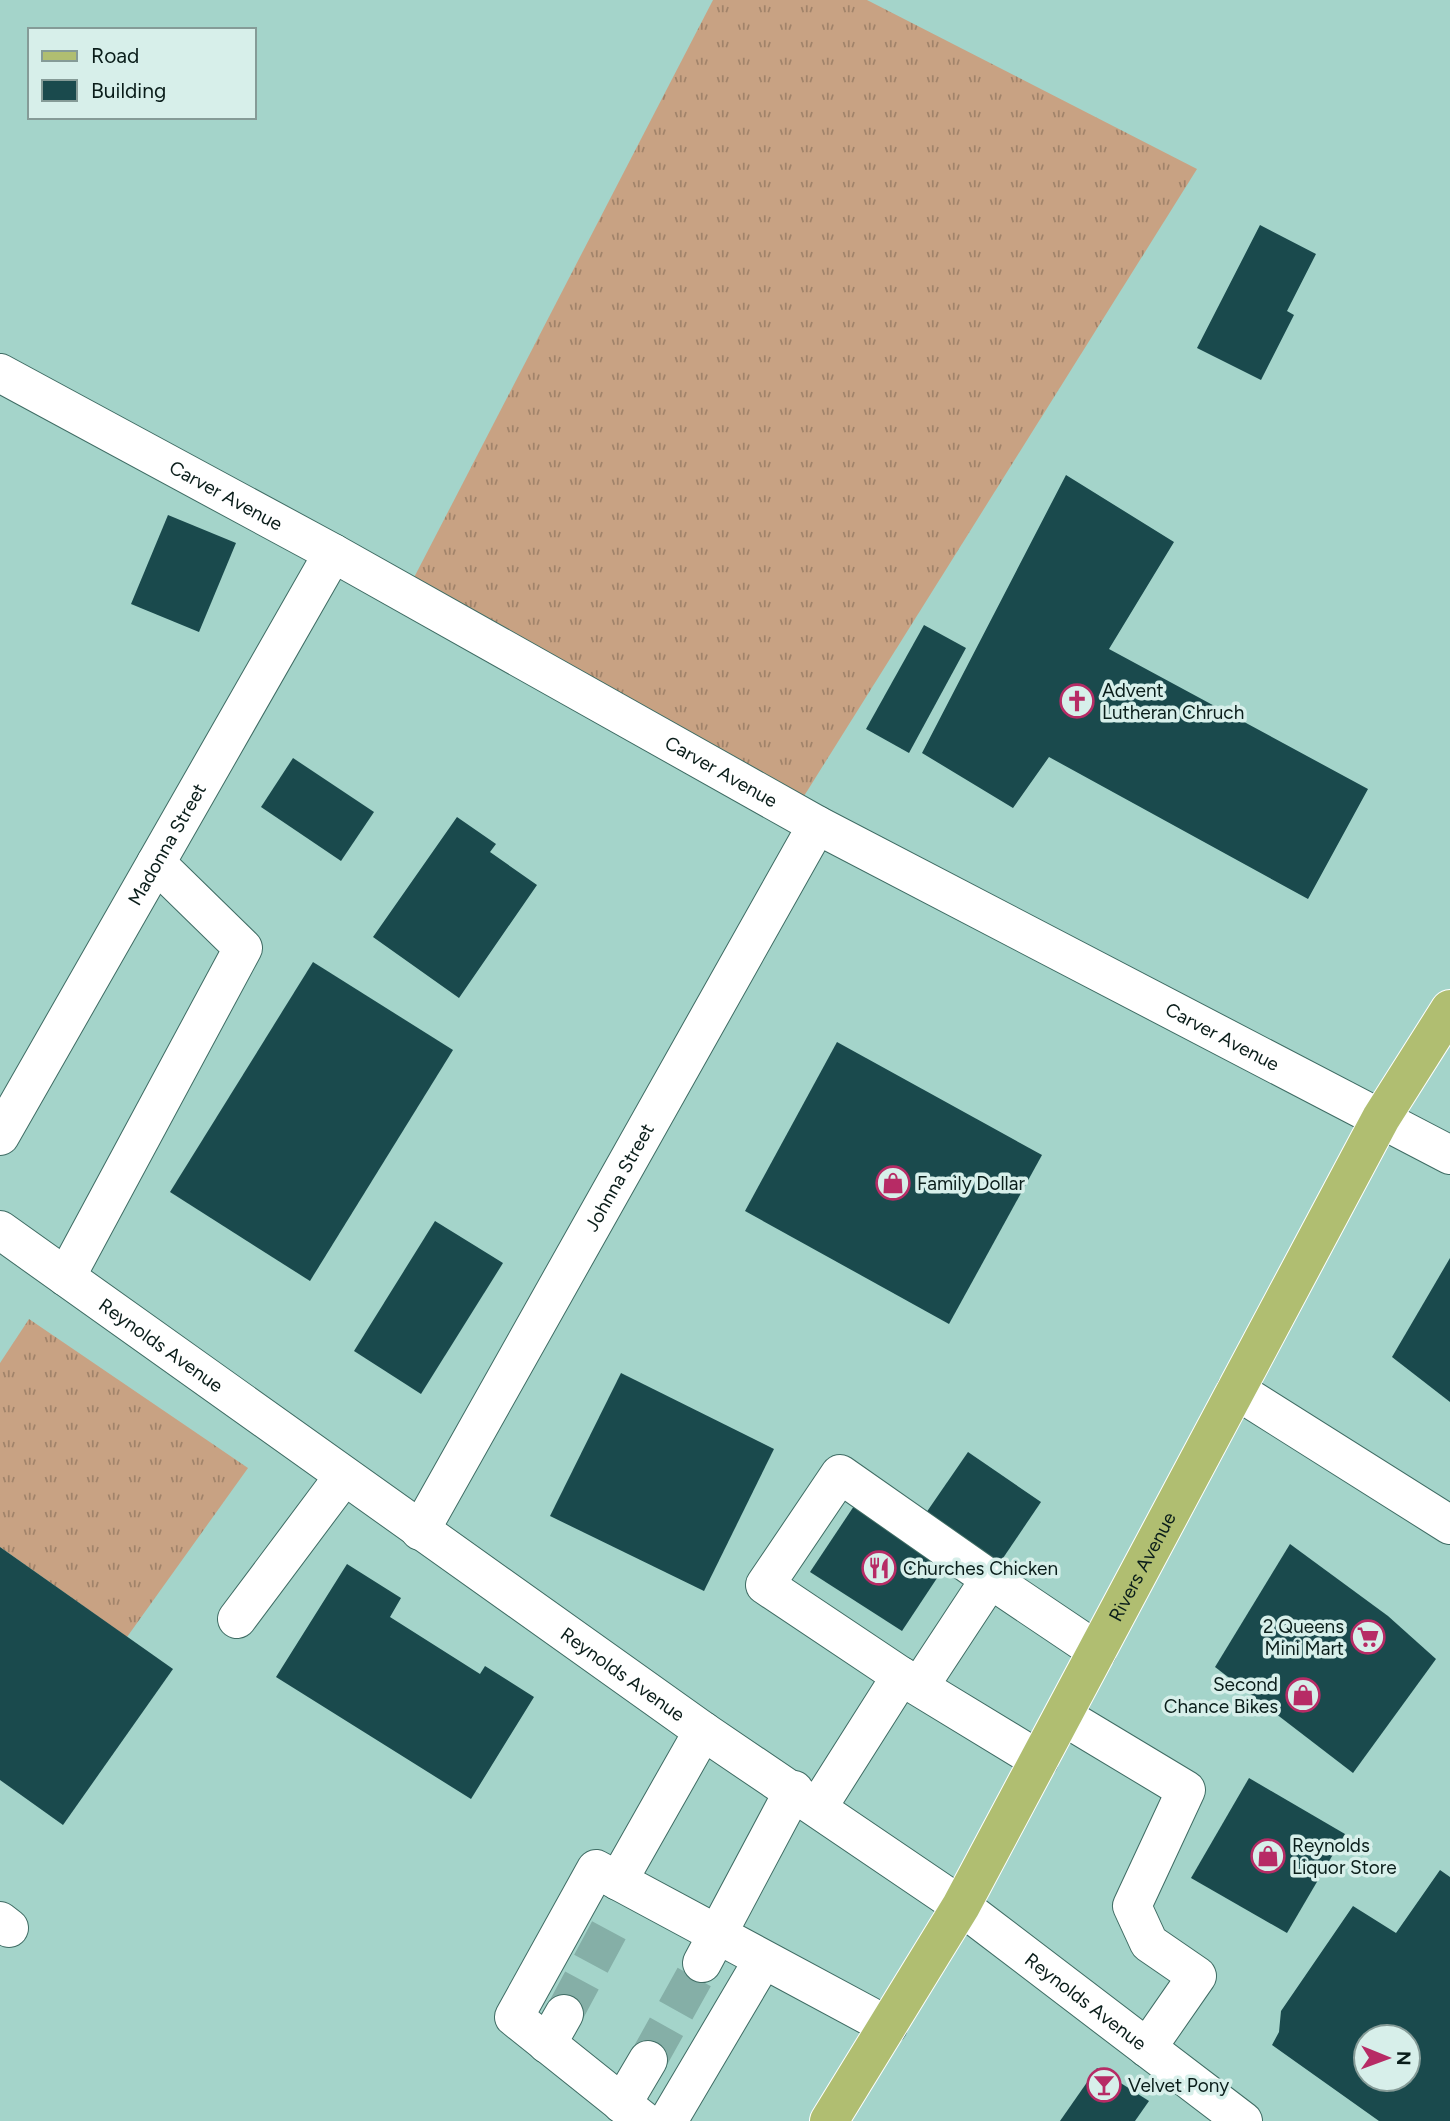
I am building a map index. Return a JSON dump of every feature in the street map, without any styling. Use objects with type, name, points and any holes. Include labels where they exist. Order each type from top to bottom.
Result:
[{"type":"main road","name":"Rivers Avenue","points":[[829,2121],[961,1906],[1381,1118],[1450,1009]]},
{"type":"street","name":"Carver Avenue","points":[[0,373],[333,553],[817,825],[1450,1155]]},
{"type":"street","name":"Madonna Street","points":[[0,1136],[333,553]]},
{"type":"street","name":"Johnna Street","points":[[421,1531],[817,825]]},
{"type":"street","points":[[66,1277],[243,947],[156,863]]},
{"type":"street","name":"Reynolds Avenue","points":[[0,1230],[703,1731],[961,1906],[1243,2121]]},
{"type":"street","points":[[1236,1390],[1450,1525]]},
{"type":"street","points":[[1039,1760],[902,1677],[765,1585],[840,1474],[1097,1651]]},
{"type":"street","points":[[237,1619],[344,1476]]},
{"type":"street","points":[[710,1950],[806,1799],[902,1677],[990,1578]]},
{"type":"street","points":[[1063,1716],[1186,1790],[1132,1906],[1149,1943],[1197,1976],[1147,2048]]},
{"type":"street","points":[[622,1895],[703,1731]]},
{"type":"street","points":[[633,2112],[555,2029],[514,2017],[596,1869],[622,1895],[710,1950],[763,1960],[888,2026]]},
{"type":"street","points":[[668,2121],[763,1960]]},
{"type":"street","points":[[633,2112],[648,2060]]},
{"type":"green space","points":[[713,0],[867,0],[1197,169],[794,812],[406,593]]},
{"type":"green space","points":[[29,1319],[248,1468],[127,1637],[0,1547],[0,1363]]},
{"type":"building","points":[[1260,225],[1316,254],[1287,311],[1294,315],[1261,380],[1197,348]]},
{"type":"building","name":"Advent Lutheran Chruch","points":[[1066,475],[1174,542],[1109,649],[1368,789],[1308,899],[1049,757],[1013,808],[922,753]]},
{"type":"building","points":[[168,515],[236,543],[199,632],[131,604]]},
{"type":"building","points":[[924,625],[966,648],[909,753],[866,729]]},
{"type":"building","points":[[293,758],[374,812],[341,861],[261,807]]},
{"type":"building","points":[[457,817],[496,844],[490,852],[537,885],[459,998],[373,937]]},
{"type":"building","points":[[313,962],[453,1050],[310,1281],[170,1192]]},
{"type":"building","name":"Family Dollar","points":[[837,1042],[1042,1155],[949,1324],[745,1211]]},
{"type":"building","points":[[435,1221],[503,1263],[421,1394],[354,1351]]},
{"type":"building","points":[[1450,1258],[1450,1402],[1392,1357]]},
{"type":"building","points":[[621,1373],[774,1449],[704,1591],[550,1516]]},
{"type":"building","points":[[968,1452],[1041,1502],[999,1564],[926,1513]]},
{"type":"building","name":"Churches Chicken","points":[[856,1503],[947,1563],[902,1631],[810,1572]]},
{"type":"building","points":[[1290,1544],[1388,1616],[1436,1659],[1353,1773],[1215,1667]]},
{"type":"building","points":[[0,1547],[173,1669],[63,1825],[0,1780]]},
{"type":"building","points":[[347,1564],[401,1598],[390,1617],[480,1674],[485,1666],[534,1697],[471,1799],[276,1677]]},
{"type":"building","name":"Reynolds Liquor Store","points":[[1249,1778],[1345,1834],[1287,1933],[1191,1878]]},
{"type":"building","points":[[1440,1870],[1450,1877],[1450,2121],[1379,2121],[1272,2045],[1279,2032],[1281,2011],[1353,1906],[1396,1933]]},
{"type":"building","name":"Velvet Pony","points":[[1097,2068],[1149,2101],[1135,2121],[1060,2121]]},
{"type":"tunnel","points":[[564,2014],[617,1915]]},
{"type":"tunnel","points":[[648,2060],[702,1963]]},
{"type":"place","name":"Advent Lutheran Chruch","points":[[1077,701]]},
{"type":"place","name":"Family Dollar","points":[[893,1183]]},
{"type":"place","name":"Churches Chicken","points":[[879,1568]]},
{"type":"place","name":"2 Queens Mini Mart","points":[[1368,1637]]},
{"type":"place","name":"Second Chance Bikes","points":[[1303,1695]]},
{"type":"place","name":"Reynolds Liquor Store","points":[[1268,1856]]},
{"type":"place","name":"Velvet Pony","points":[[1104,2085]]}]
